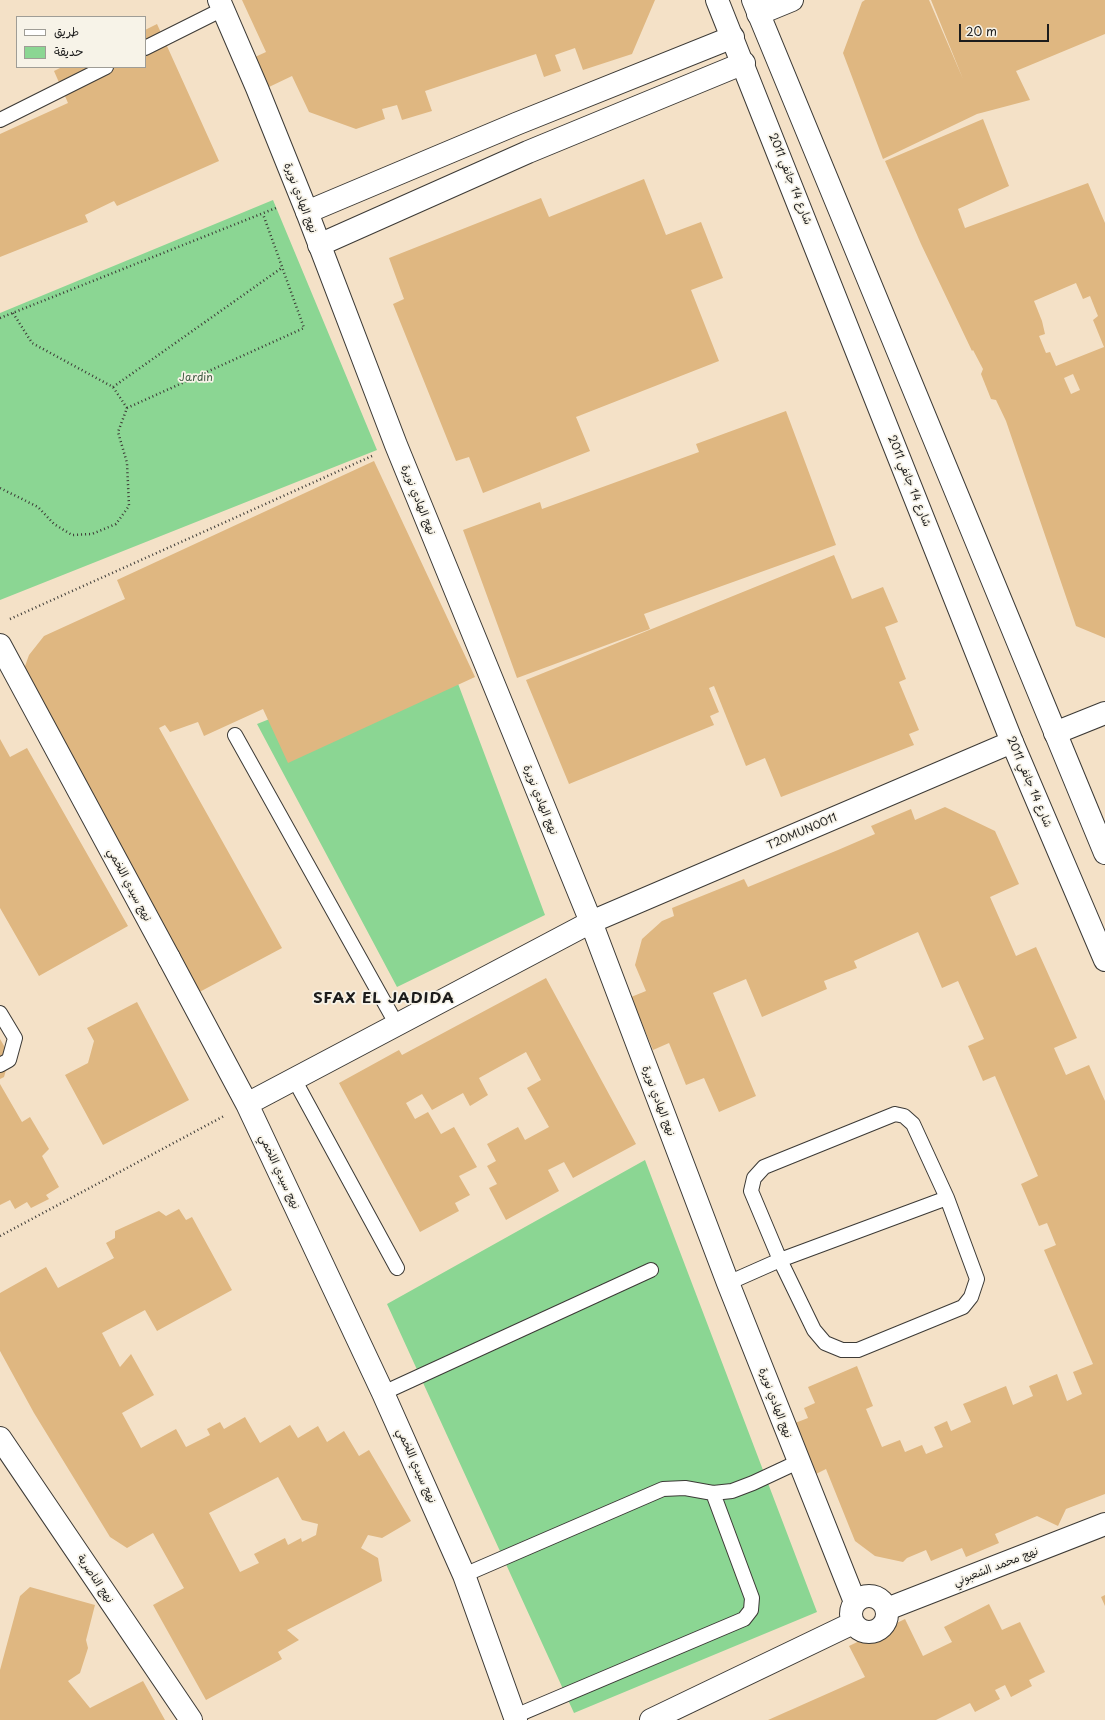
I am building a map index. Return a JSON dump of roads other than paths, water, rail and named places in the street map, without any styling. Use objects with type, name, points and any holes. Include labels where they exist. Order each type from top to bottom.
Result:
[{"type":"street","name":"شارع 14 جانفي 2011","points":[[717,0],[744,63],[1012,742],[1105,960]]},
{"type":"street","points":[[792,0],[756,7],[1105,853]]},
{"type":"street","name":"نهج الهادي نويرة","points":[[221,4],[257,88],[304,205],[396,445],[591,922],[728,1283],[855,1602]]},
{"type":"street","points":[[304,205],[516,124],[733,37]]},
{"type":"street","points":[[319,245],[528,152],[744,63]]},
{"type":"street","points":[[516,124],[528,152]]},
{"type":"street","name":"نهج سيدي اللخمي","points":[[0,645],[247,1104],[383,1393],[464,1575],[516,1718]]},
{"type":"street","points":[[1055,733],[1105,713]]},
{"type":"street","name":"T20MUN0011","points":[[247,1104],[591,922],[1012,742]]},
{"type":"street","name":"نهج الناصرية","points":[[0,1438],[191,1720]]},
{"type":"street","name":"نهج محمد الشعبوني","points":[[887,1609],[1105,1524]]},
{"type":"street","points":[[867,1596],[873,1596],[879,1599],[887,1609],[886,1620],[879,1630],[874,1632],[862,1631],[853,1624],[850,1612],[855,1602],[867,1596]]},
{"type":"street","points":[[651,1720],[853,1624]]},
{"type":"lane","points":[[146,47],[221,4]]},
{"type":"lane","points":[[0,120],[104,68]]},
{"type":"lane","points":[[235,735],[397,1025]]},
{"type":"lane","points":[[0,1013],[15,1038],[9,1060],[0,1066]]},
{"type":"lane","points":[[294,1079],[397,1268]]},
{"type":"lane","points":[[895,1114],[904,1116],[913,1124],[948,1198],[978,1279],[971,1297],[963,1307],[858,1350],[842,1350],[825,1342],[814,1330],[780,1260],[751,1191],[754,1178],[764,1167],[895,1114]]},
{"type":"lane","points":[[728,1283],[780,1260],[948,1198]]},
{"type":"lane","points":[[383,1393],[651,1270]]},
{"type":"lane","points":[[464,1575],[663,1490],[685,1488],[713,1493],[732,1491],[798,1462]]},
{"type":"lane","points":[[516,1718],[744,1619],[751,1610],[752,1598],[713,1493]]},
{"type":"district","name":"SFAX EL JADIDA","points":[[384,999]]},
{"type":"park label","name":"Jardin","points":[[196,378]]}]
